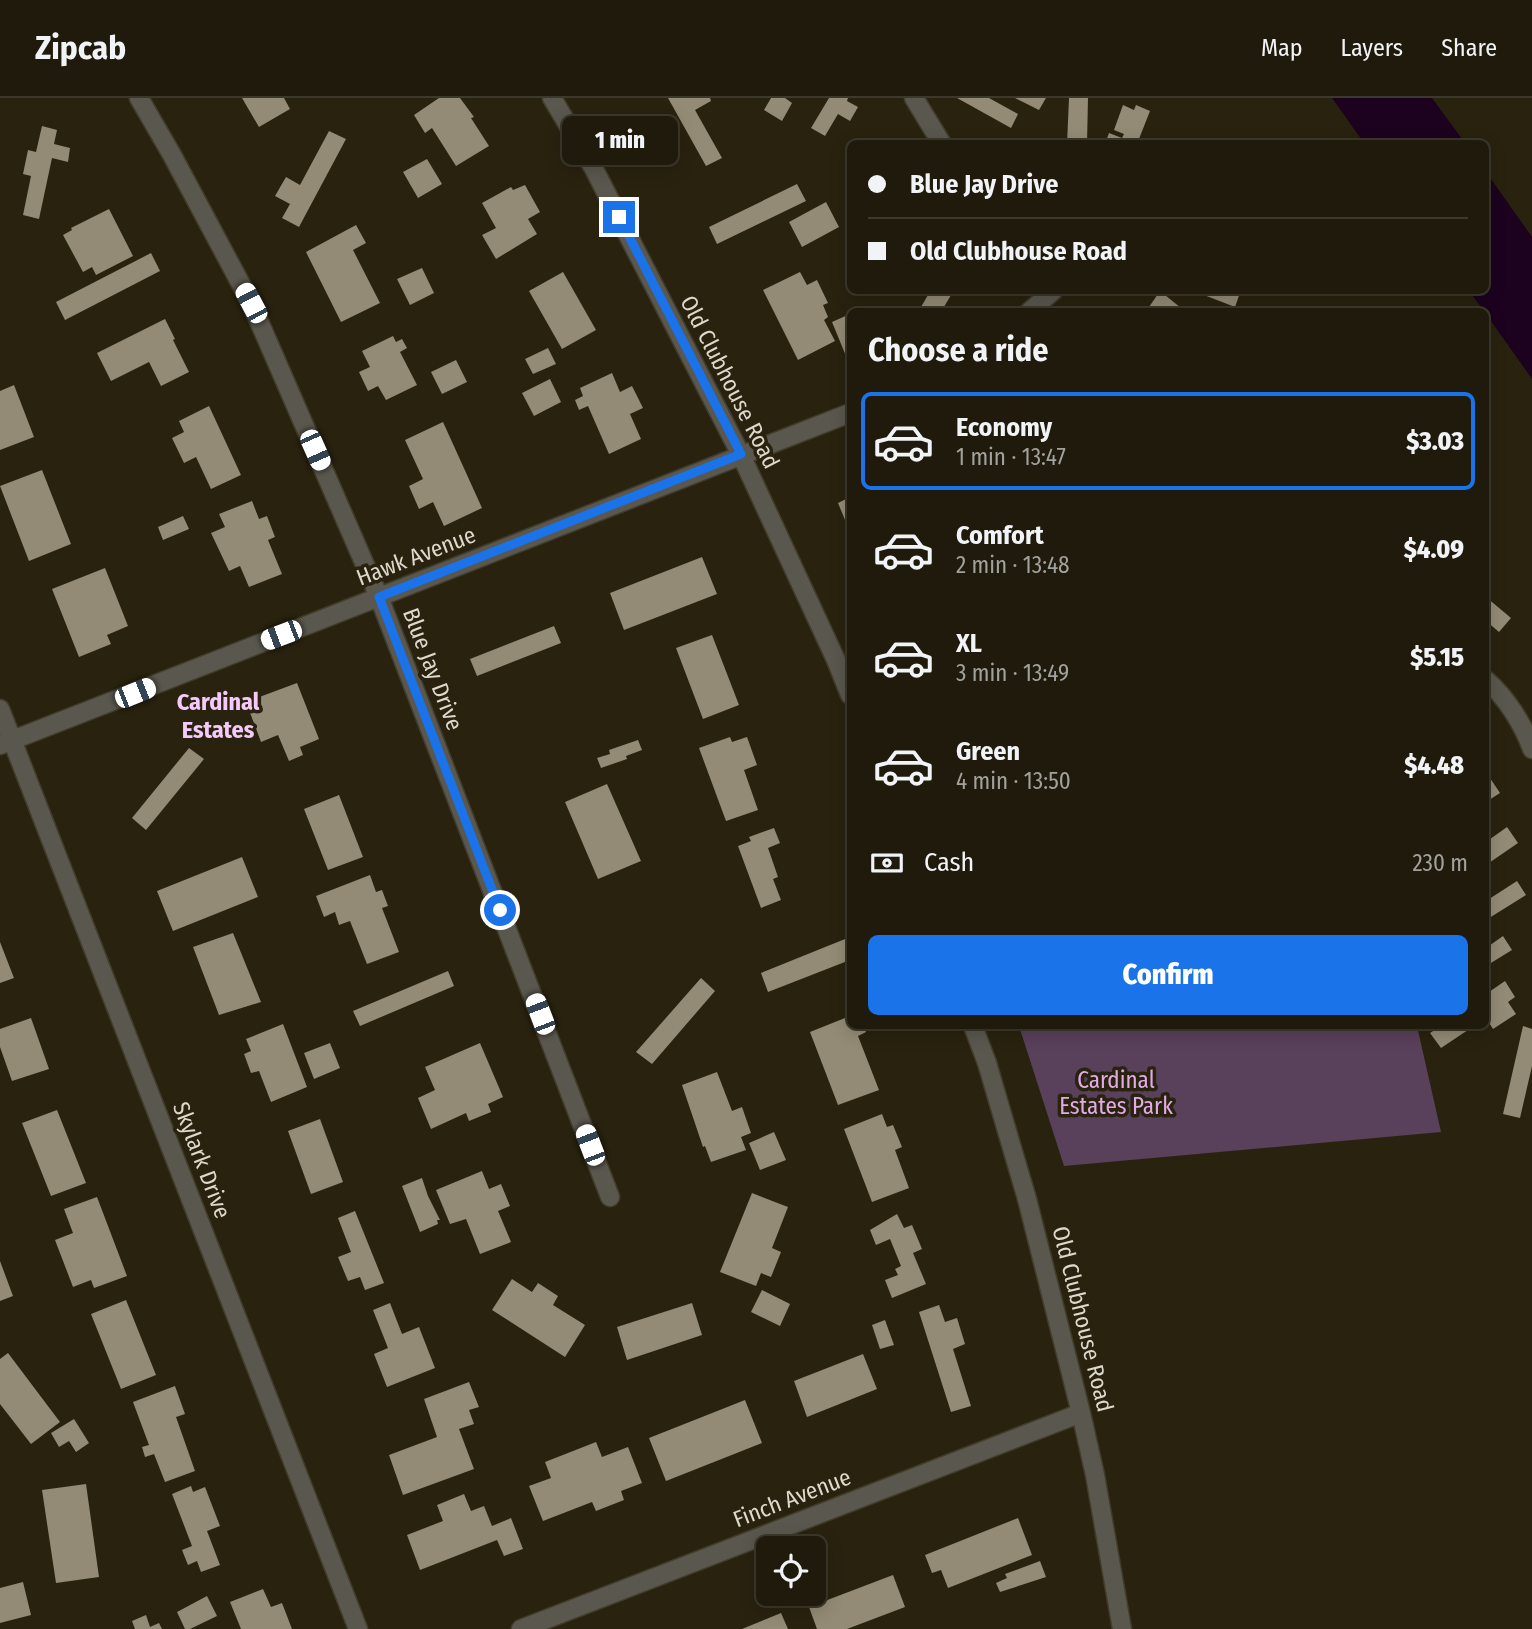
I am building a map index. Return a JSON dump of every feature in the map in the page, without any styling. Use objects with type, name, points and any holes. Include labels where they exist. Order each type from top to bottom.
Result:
[{"type":"street","name":"Blue Jay Drive","points":[[139,98],[173,155],[251,303],[379,597],[610,1197]]},
{"type":"street","name":"Old Clubhouse Road","points":[[552,98],[594,169],[741,454],[847,688]]},
{"type":"street","points":[[914,98],[940,140]]},
{"type":"street","name":"Hawk Avenue","points":[[6,743],[847,414]]},
{"type":"street","points":[[1489,684],[1510,708],[1532,749]]},
{"type":"street","name":"Skylark Drive","points":[[0,709],[6,743],[358,1629]]},
{"type":"street","name":"Old Clubhouse Road","points":[[975,1029],[1027,1199],[1081,1413],[1095,1475],[1122,1629]]},
{"type":"street","name":"Finch Avenue","points":[[521,1629],[1081,1413]]},
{"type":"green space","name":"Cardinal Estates Park","points":[[1020,1029],[1418,1029],[1441,1132],[1064,1166]]},
{"type":"shaded area","points":[[1332,98],[1432,98],[1463,140],[1362,140]]},
{"type":"shaded area","points":[[1489,176],[1532,237],[1532,379],[1489,318],[1489,308],[1482,308],[1471,294],[1489,294]]},
{"type":"building","points":[[242,98],[284,98],[290,109],[259,127]]},
{"type":"building","points":[[439,98],[460,98],[474,117],[471,118],[489,146],[456,166],[432,128],[425,133],[414,115]]},
{"type":"building","points":[[668,98],[710,98],[711,101],[695,110],[722,158],[706,166]]},
{"type":"building","points":[[771,98],[785,98],[792,103],[782,121],[764,110]]},
{"type":"building","points":[[829,98],[848,98],[847,101],[858,107],[850,121],[838,114],[825,136],[811,128]]},
{"type":"building","points":[[957,98],[989,98],[1018,114],[1011,128]]},
{"type":"building","points":[[1015,98],[1046,98],[1039,110]]},
{"type":"building","points":[[1069,98],[1088,98],[1087,140],[1067,140]]},
{"type":"building","points":[[1123,105],[1134,110],[1136,105],[1150,111],[1139,140],[1106,140],[1109,133],[1122,138],[1124,134],[1114,130]]},
{"type":"building","points":[[42,126],[57,130],[54,144],[70,148],[68,162],[52,158],[39,219],[23,215],[31,176],[23,174],[28,150],[36,152]]},
{"type":"building","points":[[329,131],[346,139],[299,227],[282,218],[290,204],[275,196],[286,177],[300,185]]},
{"type":"building","points":[[427,159],[442,184],[418,198],[403,172]]},
{"type":"building","points":[[797,184],[806,201],[717,244],[709,227]]},
{"type":"building","points":[[525,185],[540,212],[528,219],[537,234],[496,259],[482,235],[496,228],[482,203],[511,187],[513,190]]},
{"type":"building","points":[[826,202],[839,227],[802,247],[789,222]]},
{"type":"building","points":[[109,209],[133,256],[96,275],[92,267],[83,272],[63,235],[72,230],[71,228]]},
{"type":"building","points":[[356,225],[366,243],[353,250],[380,303],[341,322],[306,252]]},
{"type":"building","points":[[151,253],[160,271],[65,320],[56,302]]},
{"type":"building","points":[[422,268],[434,293],[410,305],[397,279]]},
{"type":"building","points":[[563,272],[596,330],[562,349],[529,291]]},
{"type":"building","points":[[800,272],[807,285],[817,280],[828,303],[823,305],[828,317],[824,320],[835,341],[798,360],[763,290]]},
{"type":"building","points":[[929,294],[952,294],[943,308],[920,308]]},
{"type":"building","points":[[1158,294],[1164,294],[1181,308],[1150,308]]},
{"type":"building","points":[[1201,294],[1240,294],[1235,307]]},
{"type":"building","points":[[847,315],[846,356],[832,322]]},
{"type":"building","points":[[165,319],[189,372],[161,386],[149,362],[111,381],[97,353]]},
{"type":"building","points":[[393,336],[396,342],[402,339],[407,348],[400,352],[417,385],[386,400],[378,386],[368,391],[359,372],[370,367],[362,351]]},
{"type":"building","points":[[548,348],[556,364],[533,374],[525,359]]},
{"type":"building","points":[[456,360],[467,382],[442,394],[431,372]]},
{"type":"building","points":[[612,373],[620,392],[632,386],[643,408],[630,414],[641,439],[609,454],[588,406],[579,410],[575,400],[583,396],[580,388]]},
{"type":"building","points":[[550,379],[561,402],[534,416],[522,393]]},
{"type":"building","points":[[14,385],[34,437],[0,450],[0,391]]},
{"type":"building","points":[[209,406],[241,475],[211,489],[196,457],[184,463],[172,438],[184,432],[179,421]]},
{"type":"building","points":[[443,422],[482,508],[444,526],[433,502],[419,509],[409,486],[423,479],[405,440]]},
{"type":"building","points":[[42,470],[71,544],[29,561],[0,486]]},
{"type":"building","points":[[847,498],[847,525],[838,503]]},
{"type":"building","points":[[252,501],[259,519],[267,516],[275,537],[268,540],[282,574],[249,587],[240,566],[229,571],[211,533],[225,527],[219,514]]},
{"type":"building","points":[[183,516],[189,529],[163,540],[158,527]]},
{"type":"building","points":[[702,557],[717,594],[624,630],[610,593]]},
{"type":"building","points":[[105,568],[128,626],[107,635],[111,644],[79,657],[52,589]]},
{"type":"building","points":[[1489,600],[1511,618],[1499,632],[1489,624]]},
{"type":"building","points":[[554,626],[561,643],[477,676],[470,659]]},
{"type":"building","points":[[712,635],[739,705],[703,719],[676,648]]},
{"type":"building","points":[[297,683],[319,739],[300,747],[303,755],[289,761],[278,735],[261,742],[246,702]]},
{"type":"building","points":[[730,737],[732,742],[747,737],[757,765],[744,770],[758,810],[726,821],[699,748]]},
{"type":"building","points":[[638,740],[642,750],[626,756],[627,759],[601,768],[597,758],[610,754],[609,750]]},
{"type":"building","points":[[189,748],[204,759],[146,830],[132,818]]},
{"type":"building","points":[[1489,779],[1500,793],[1489,800]]},
{"type":"building","points":[[607,784],[641,861],[598,879],[565,802]]},
{"type":"building","points":[[339,795],[363,857],[328,870],[304,809]]},
{"type":"building","points":[[1507,827],[1518,843],[1489,863],[1489,840]]},
{"type":"building","points":[[774,828],[780,843],[768,848],[778,877],[773,879],[781,900],[761,908],[738,846],[751,841],[749,837]]},
{"type":"building","points":[[242,857],[258,897],[173,931],[157,891]]},
{"type":"building","points":[[370,875],[376,892],[382,890],[388,906],[382,908],[399,952],[367,964],[350,921],[339,925],[335,912],[324,917],[316,896]]},
{"type":"building","points":[[1517,881],[1526,895],[1489,918],[1489,899]]},
{"type":"building","points":[[233,933],[261,1002],[219,1015],[193,947]]},
{"type":"building","points":[[1503,936],[1512,950],[1489,964],[1489,946]]},
{"type":"building","points":[[847,938],[847,961],[768,992],[761,973]]},
{"type":"building","points":[[0,942],[14,978],[0,983]]},
{"type":"building","points":[[448,971],[454,986],[360,1026],[353,1011]]},
{"type":"building","points":[[701,978],[715,991],[652,1064],[636,1052]]},
{"type":"building","points":[[1505,981],[1515,997],[1508,1002],[1516,1014],[1493,1029],[1489,1023],[1489,992]]},
{"type":"building","points":[[847,1017],[847,1029],[865,1029],[866,1032],[858,1036],[879,1090],[838,1105],[810,1032]]},
{"type":"building","points":[[31,1018],[49,1069],[12,1081],[0,1047],[0,1029]]},
{"type":"building","points":[[283,1024],[307,1087],[271,1102],[259,1071],[251,1073],[244,1054],[251,1051],[246,1039]]},
{"type":"building","points":[[1523,1026],[1532,1029],[1532,1066],[1520,1118],[1503,1114]]},
{"type":"building","points":[[1436,1029],[1470,1029],[1441,1048],[1430,1033]]},
{"type":"building","points":[[330,1043],[340,1068],[314,1079],[304,1053]]},
{"type":"building","points":[[480,1043],[503,1097],[488,1104],[491,1112],[469,1121],[466,1113],[431,1129],[418,1098],[435,1090],[425,1067]]},
{"type":"building","points":[[717,1072],[732,1111],[742,1107],[751,1133],[741,1137],[746,1150],[711,1162],[705,1146],[703,1147],[682,1085]]},
{"type":"building","points":[[57,1110],[86,1183],[51,1196],[22,1123]]},
{"type":"building","points":[[882,1114],[887,1127],[893,1125],[902,1147],[895,1150],[909,1188],[872,1202],[844,1129]]},
{"type":"building","points":[[320,1119],[343,1182],[311,1194],[288,1131]]},
{"type":"building","points":[[774,1132],[786,1160],[760,1170],[749,1143]]},
{"type":"building","points":[[482,1171],[489,1189],[501,1184],[510,1206],[498,1211],[511,1242],[480,1254],[466,1219],[450,1224],[436,1190]]},
{"type":"building","points":[[422,1178],[440,1220],[437,1220],[438,1224],[420,1232],[402,1186]]},
{"type":"building","points":[[752,1193],[788,1207],[772,1248],[781,1252],[771,1277],[761,1273],[756,1286],[720,1272]]},
{"type":"building","points":[[97,1197],[127,1276],[94,1288],[91,1280],[73,1287],[55,1240],[73,1233],[64,1209]]},
{"type":"building","points":[[355,1211],[384,1283],[365,1290],[360,1277],[348,1281],[338,1257],[351,1252],[338,1218]]},
{"type":"building","points":[[897,1214],[904,1228],[912,1225],[922,1249],[913,1253],[926,1284],[892,1298],[885,1280],[898,1275],[895,1269],[901,1266],[890,1239],[876,1245],[870,1230]]},
{"type":"building","points":[[0,1261],[13,1296],[0,1301]]},
{"type":"building","points":[[512,1279],[532,1292],[538,1283],[558,1296],[553,1305],[585,1325],[565,1357],[492,1310]]},
{"type":"building","points":[[762,1290],[790,1304],[780,1326],[751,1312]]},
{"type":"building","points":[[126,1300],[156,1375],[121,1389],[91,1314]]},
{"type":"building","points":[[390,1303],[402,1334],[419,1327],[435,1368],[387,1387],[374,1354],[388,1348],[373,1310]]},
{"type":"building","points":[[692,1303],[702,1335],[627,1360],[617,1327]]},
{"type":"building","points":[[939,1305],[945,1322],[957,1318],[965,1344],[953,1349],[971,1406],[951,1412],[919,1312]]},
{"type":"building","points":[[885,1320],[894,1345],[880,1349],[872,1325]]},
{"type":"building","points":[[8,1353],[60,1422],[31,1444],[0,1404],[0,1359]]},
{"type":"building","points":[[863,1354],[877,1389],[807,1417],[794,1381]]},
{"type":"building","points":[[469,1382],[479,1407],[469,1410],[474,1424],[459,1429],[474,1469],[403,1495],[389,1455],[437,1437],[424,1399]]},
{"type":"building","points":[[175,1386],[185,1414],[176,1417],[195,1471],[165,1482],[154,1454],[145,1457],[142,1447],[149,1445],[133,1402]]},
{"type":"building","points":[[745,1400],[762,1443],[666,1481],[649,1438]]},
{"type":"building","points":[[74,1419],[89,1443],[76,1452],[69,1441],[59,1447],[51,1433]]},
{"type":"building","points":[[596,1442],[602,1457],[628,1447],[642,1483],[621,1491],[624,1500],[596,1511],[592,1502],[543,1521],[529,1486],[551,1478],[545,1462]]},
{"type":"building","points":[[86,1484],[99,1577],[56,1583],[42,1490]]},
{"type":"building","points":[[191,1486],[193,1492],[205,1487],[220,1526],[207,1531],[220,1565],[201,1572],[197,1561],[188,1565],[182,1550],[192,1546],[172,1494]]},
{"type":"building","points":[[464,1494],[471,1511],[484,1506],[492,1526],[511,1518],[523,1549],[504,1556],[497,1540],[420,1570],[407,1535],[443,1521],[437,1505]]},
{"type":"building","points":[[1018,1518],[1032,1555],[948,1588],[941,1570],[932,1573],[925,1555]]},
{"type":"building","points":[[1040,1561],[1046,1577],[1000,1592],[996,1583],[1007,1578],[1005,1574]]},
{"type":"building","points":[[893,1575],[905,1607],[847,1629],[817,1629],[809,1607],[826,1606],[826,1601]]},
{"type":"building","points":[[23,1582],[31,1615],[0,1623],[0,1588]]},
{"type":"building","points":[[263,1589],[271,1607],[282,1603],[292,1629],[241,1629],[230,1602]]},
{"type":"building","points":[[207,1596],[217,1616],[185,1629],[177,1612]]},
{"type":"building","points":[[781,1613],[788,1629],[742,1629]]},
{"type":"building","points":[[146,1615],[150,1627],[159,1623],[162,1629],[135,1629],[132,1621]]},
{"type":"district","name":"Cardinal Estates","points":[[218,716]]},
{"type":"route","points":[[500,910],[379,597],[741,454],[619,217]]}]
